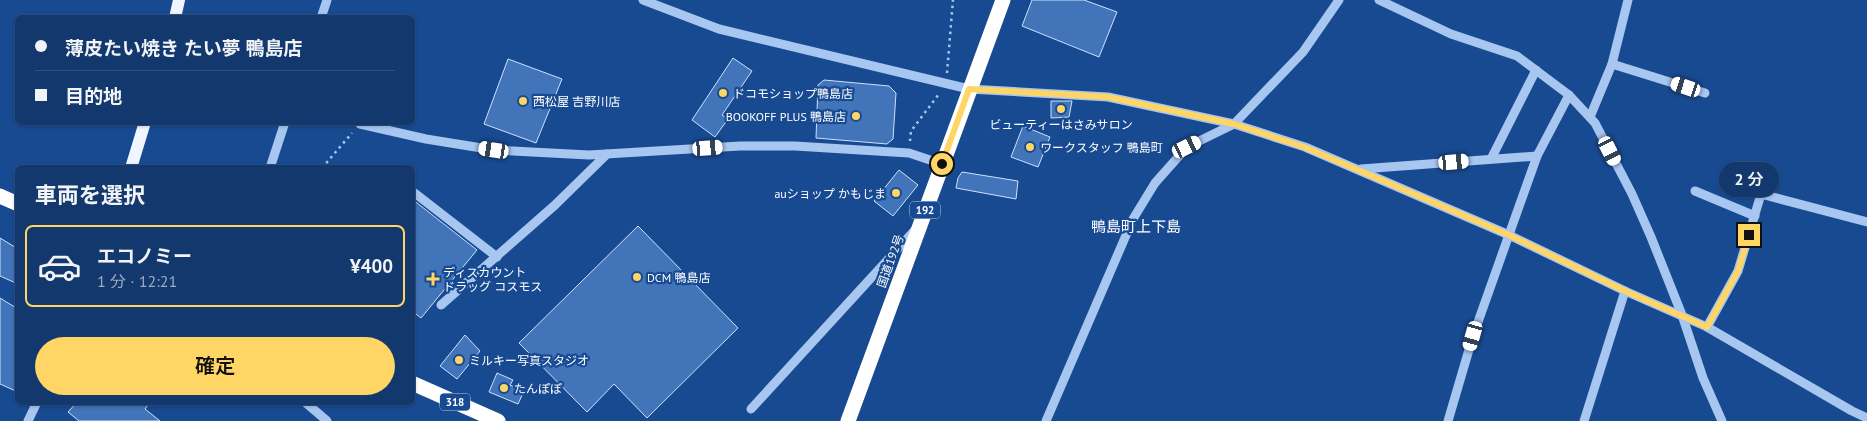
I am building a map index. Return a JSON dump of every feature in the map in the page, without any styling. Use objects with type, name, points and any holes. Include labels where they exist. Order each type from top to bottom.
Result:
[{"type":"highway","name":"国道192号","points":[[848,421],[1003,0]]},
{"type":"highway","points":[[0,196],[15,203]]},
{"type":"highway","name":"318","points":[[415,384],[498,421]]},
{"type":"main road","points":[[176,15],[179,0]]},
{"type":"main road","points":[[133,165],[144,125]]},
{"type":"street","points":[[322,15],[327,0]]},
{"type":"street","points":[[643,0],[719,29],[969,89],[1108,97],[1234,124],[1304,147],[1509,235],[1625,291],[1707,327],[1867,418]]},
{"type":"street","points":[[1046,421],[1133,220],[1155,183],[1187,147],[1234,124],[1303,52],[1339,0]]},
{"type":"street","points":[[1379,0],[1451,34],[1518,56],[1569,95],[1595,123],[1632,194],[1651,238],[1682,315],[1703,378],[1722,421]]},
{"type":"street","points":[[1590,117],[1612,64],[1628,0]]},
{"type":"street","points":[[1612,64],[1705,92]]},
{"type":"street","points":[[1492,159],[1536,70]]},
{"type":"street","points":[[1448,421],[1473,336],[1537,156],[1569,95]]},
{"type":"street","points":[[271,165],[284,125]]},
{"type":"street","points":[[364,125],[426,139],[494,150],[589,155],[740,146],[795,146],[909,153],[942,164]]},
{"type":"street","points":[[441,305],[555,205],[607,154]]},
{"type":"street","points":[[1358,170],[1537,156]]},
{"type":"street","points":[[1695,191],[1754,216]]},
{"type":"street","points":[[415,193],[497,257]]},
{"type":"street","points":[[1707,327],[1738,271],[1761,194],[1867,222]]},
{"type":"street","points":[[751,409],[919,226]]},
{"type":"street","points":[[1584,421],[1625,291]]},
{"type":"street","points":[[28,421],[36,405]]},
{"type":"street","points":[[308,405],[328,421]]},
{"type":"path","points":[[909,153],[911,131],[947,84],[953,0]]},
{"type":"path","points":[[325,165],[359,125]]},
{"type":"building","points":[[1032,0],[1084,0],[1117,12],[1099,57],[1022,26]]},
{"type":"building","name":"ドコモショップ鴨島店","points":[[733,58],[752,71],[722,115],[728,119],[715,137],[692,120]]},
{"type":"building","name":"西松屋 吉野川店","points":[[508,59],[562,79],[536,143],[484,124]]},
{"type":"building","name":"BOOKOFF PLUS 鴨島店","points":[[824,80],[889,86],[896,93],[893,139],[887,144],[816,138],[818,85]]},
{"type":"building","name":"ビューティーはさみサロン","points":[[1051,101],[1072,101],[1069,117],[1051,118]]},
{"type":"building","name":"ワークスタッフ 鴨島町","points":[[1023,126],[1050,137],[1038,167],[1011,157]]},
{"type":"building","name":"auショップ かもじま","points":[[899,170],[918,185],[893,216],[874,201]]},
{"type":"building","points":[[962,172],[1018,181],[1016,199],[956,188],[958,178]]},
{"type":"building","name":"ディスカウント ドラッグ コスモス","points":[[415,201],[477,250],[421,318],[415,313]]},
{"type":"building","name":"DCM 鴨島店","points":[[638,226],[738,328],[647,418],[614,384],[587,412],[519,343]]},
{"type":"building","points":[[0,238],[15,247],[15,283],[0,276]]},
{"type":"building","points":[[0,298],[15,307],[15,391],[0,384]]},
{"type":"building","name":"ミルキー写真スタジオ","points":[[465,335],[480,351],[457,379],[440,366]]},
{"type":"building","name":"たんぽぽ","points":[[497,373],[513,380],[510,385],[524,391],[518,404],[489,392]]},
{"type":"building","points":[[74,405],[148,405],[145,409],[160,421],[79,421],[68,412]]},
{"type":"place","name":"ドコモショップ鴨島店","points":[[723,93]]},
{"type":"place","name":"西松屋 吉野川店","points":[[523,101]]},
{"type":"place","name":"ビューティーはさみサロン","points":[[1061,109]]},
{"type":"place","name":"BOOKOFF PLUS 鴨島店","points":[[856,116]]},
{"type":"place","name":"ワークスタッフ 鴨島町","points":[[1030,147]]},
{"type":"place","name":"auショップ かもじま","points":[[896,193]]},
{"type":"place","name":"DCM 鴨島店","points":[[637,277]]},
{"type":"place","name":"ディスカウント ドラッグ コスモス","points":[[433,279]]},
{"type":"place","name":"ミルキー写真スタジオ","points":[[459,360]]},
{"type":"place","name":"たんぽぽ","points":[[504,388]]},
{"type":"district","name":"鴨島町上下島","points":[[1136,226]]},
{"type":"route","points":[[942,164],[969,89],[1108,97],[1167,109],[1234,124],[1304,147],[1509,235],[1625,291],[1707,327],[1738,271],[1749,235]]}]
